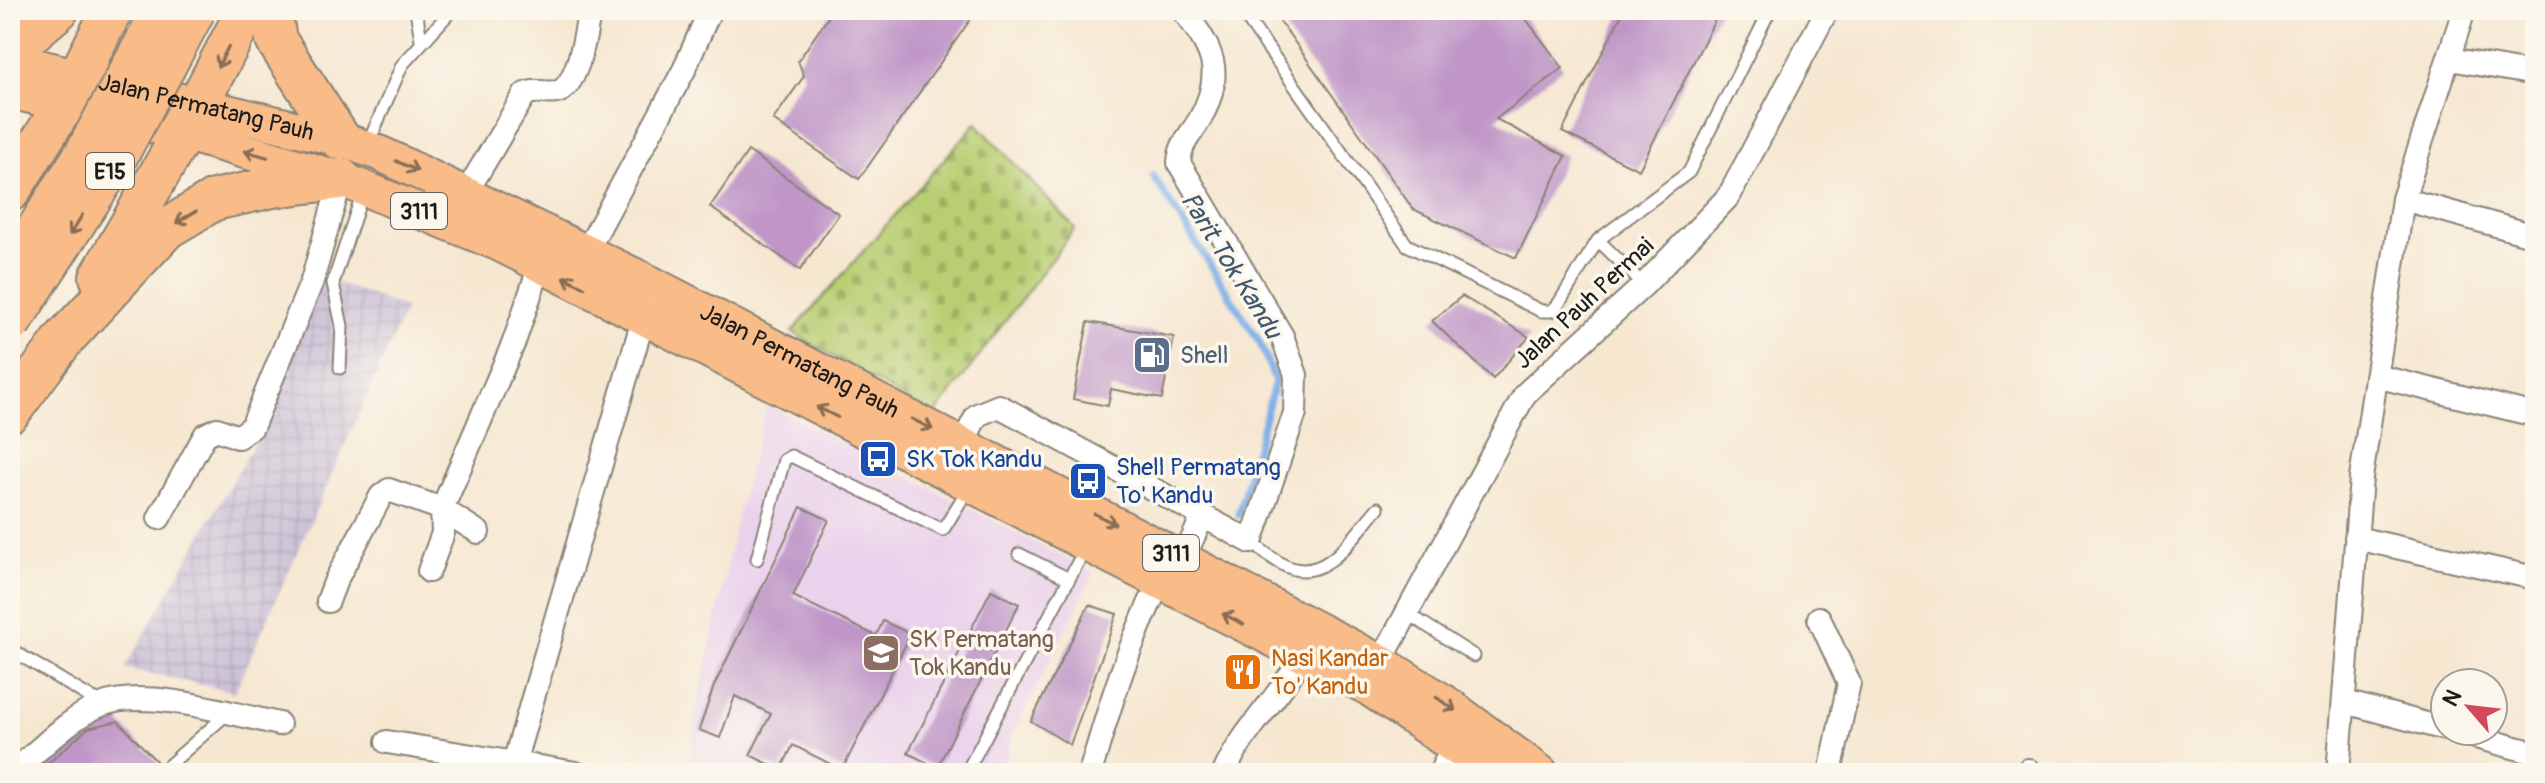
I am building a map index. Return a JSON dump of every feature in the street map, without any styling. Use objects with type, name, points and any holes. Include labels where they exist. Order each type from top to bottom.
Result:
[{"type":"highway","points":[[10,42],[25,38],[58,10]]},
{"type":"highway","points":[[10,191],[72,91],[112,10]]},
{"type":"highway","name":"E15","points":[[10,272],[86,152],[163,10]]},
{"type":"highway","name":"E15","points":[[10,323],[112,166],[195,10]]},
{"type":"highway","points":[[64,339],[191,119],[247,10]]},
{"type":"highway","points":[[271,10],[276,40],[353,144]]},
{"type":"highway","points":[[10,412],[64,339],[166,229],[214,200],[273,187],[353,183]]},
{"type":"main road","name":"Jalan Permatang Pauh","points":[[10,60],[72,91]]},
{"type":"main road","name":"Jalan Permatang Pauh","points":[[10,91],[72,91],[191,119],[353,144],[466,193],[654,285],[1087,545],[1172,570],[1303,654],[1374,674],[1447,759],[1494,773]]},
{"type":"main road","name":"Jalan Permatang Pauh","points":[[191,119],[353,183],[540,265],[643,318],[1172,570],[1374,674],[1447,704],[1541,773]]},
{"type":"street","points":[[466,193],[525,94],[537,89],[556,93],[565,88],[574,74],[589,10]]},
{"type":"street","points":[[586,252],[684,70],[710,10]]},
{"type":"street","points":[[960,468],[977,415],[999,406],[1251,542],[1295,413],[1296,375],[1282,336],[1179,163],[1180,148],[1200,119],[1213,86],[1214,59],[1183,10]]},
{"type":"street","name":"Jalan Pauh Permai","points":[[1374,674],[1525,394],[1644,285],[1729,196],[1827,10]]},
{"type":"street","points":[[2338,773],[2361,478],[2403,199],[2464,10]]},
{"type":"street","points":[[2450,59],[2535,74]]},
{"type":"street","points":[[159,518],[205,435],[217,429],[238,437],[252,427],[353,183]]},
{"type":"street","points":[[2403,199],[2535,236]]},
{"type":"street","points":[[429,571],[443,533],[442,509],[514,342],[540,265]]},
{"type":"street","points":[[506,768],[654,285]]},
{"type":"street","points":[[2376,376],[2535,415]]},
{"type":"street","points":[[328,601],[344,563],[381,496],[389,490],[442,509],[478,532]]},
{"type":"street","points":[[1090,773],[1109,708],[1145,611],[1203,516]]},
{"type":"street","points":[[2356,538],[2535,578]]},
{"type":"street","points":[[1819,618],[1849,683],[1830,773]]},
{"type":"street","points":[[1224,773],[1262,712],[1290,679],[1303,654]]},
{"type":"street","points":[[12,773],[75,721],[101,705],[150,700],[279,724]]},
{"type":"street","points":[[2345,702],[2429,725]]},
{"type":"street","points":[[387,742],[506,768],[576,773]]},
{"type":"street","points":[[2509,746],[2535,753]]},
{"type":"lane","points":[[416,10],[421,40]]},
{"type":"lane","points":[[353,144],[402,65],[421,40],[448,19],[452,10]]},
{"type":"lane","points":[[1241,10],[1407,245],[1541,311],[1552,311],[1559,303],[1598,240],[1689,172],[1770,10]]},
{"type":"lane","points":[[340,368],[342,326],[333,283],[353,183]]},
{"type":"lane","points":[[1598,240],[1644,285]]},
{"type":"lane","points":[[757,559],[784,460],[791,456],[943,530],[960,468]]},
{"type":"lane","points":[[1251,542],[1287,567],[1307,571],[1327,565],[1378,508]]},
{"type":"lane","points":[[966,773],[1087,545]]},
{"type":"lane","points":[[1019,554],[1069,579]]},
{"type":"lane","points":[[1407,613],[1474,656]]},
{"type":"lane","points":[[10,649],[101,705]]},
{"type":"lane","points":[[160,773],[228,713]]},
{"type":"shaded area","points":[[321,277],[406,308],[235,692],[125,668],[256,440]]},
{"type":"shaded area","name":"SK Permatang Tok Kandu","points":[[767,404],[1094,573],[1012,735],[1004,773],[690,773],[692,733],[739,508]]},
{"type":"green space","points":[[976,123],[1075,228],[934,416],[792,332]]},
{"type":"building","points":[[833,10],[977,10],[859,179],[773,120],[804,76],[798,61]]},
{"type":"building","points":[[1272,10],[1519,10],[1563,68],[1496,119],[1566,156],[1516,258],[1413,209]]},
{"type":"building","points":[[1624,10],[1720,10],[1639,170],[1562,132]]},
{"type":"building","points":[[748,151],[839,214],[800,270],[710,207]]},
{"type":"building","points":[[1462,296],[1529,337],[1493,379],[1432,321]]},
{"type":"building","points":[[1088,322],[1174,337],[1162,399],[1111,389],[1108,406],[1073,399]]},
{"type":"building","points":[[801,507],[829,520],[793,596],[876,636],[883,621],[911,634],[842,770],[793,745],[781,770],[750,755],[771,714],[735,696],[720,738],[699,730],[714,686]]},
{"type":"building","points":[[991,590],[1019,604],[937,768],[908,753]]},
{"type":"building","points":[[1089,605],[1117,614],[1070,745],[1031,721]]},
{"type":"building","points":[[118,721],[158,763],[152,773],[37,773],[88,728]]},
{"type":"waterway","name":"Parit Tok Kandu","points":[[1153,176],[1260,343],[1275,381],[1238,515]]},
{"type":"place","name":"Shell","points":[[1152,355]]},
{"type":"place","name":"SK Tok Kandu","points":[[878,459]]},
{"type":"place","name":"Shell Permatang To' Kandu","points":[[1088,481]]},
{"type":"place","name":"SK Permatang Tok Kandu","points":[[881,653]]},
{"type":"place","name":"Nasi Kandar To' Kandu","points":[[1243,672]]}]
